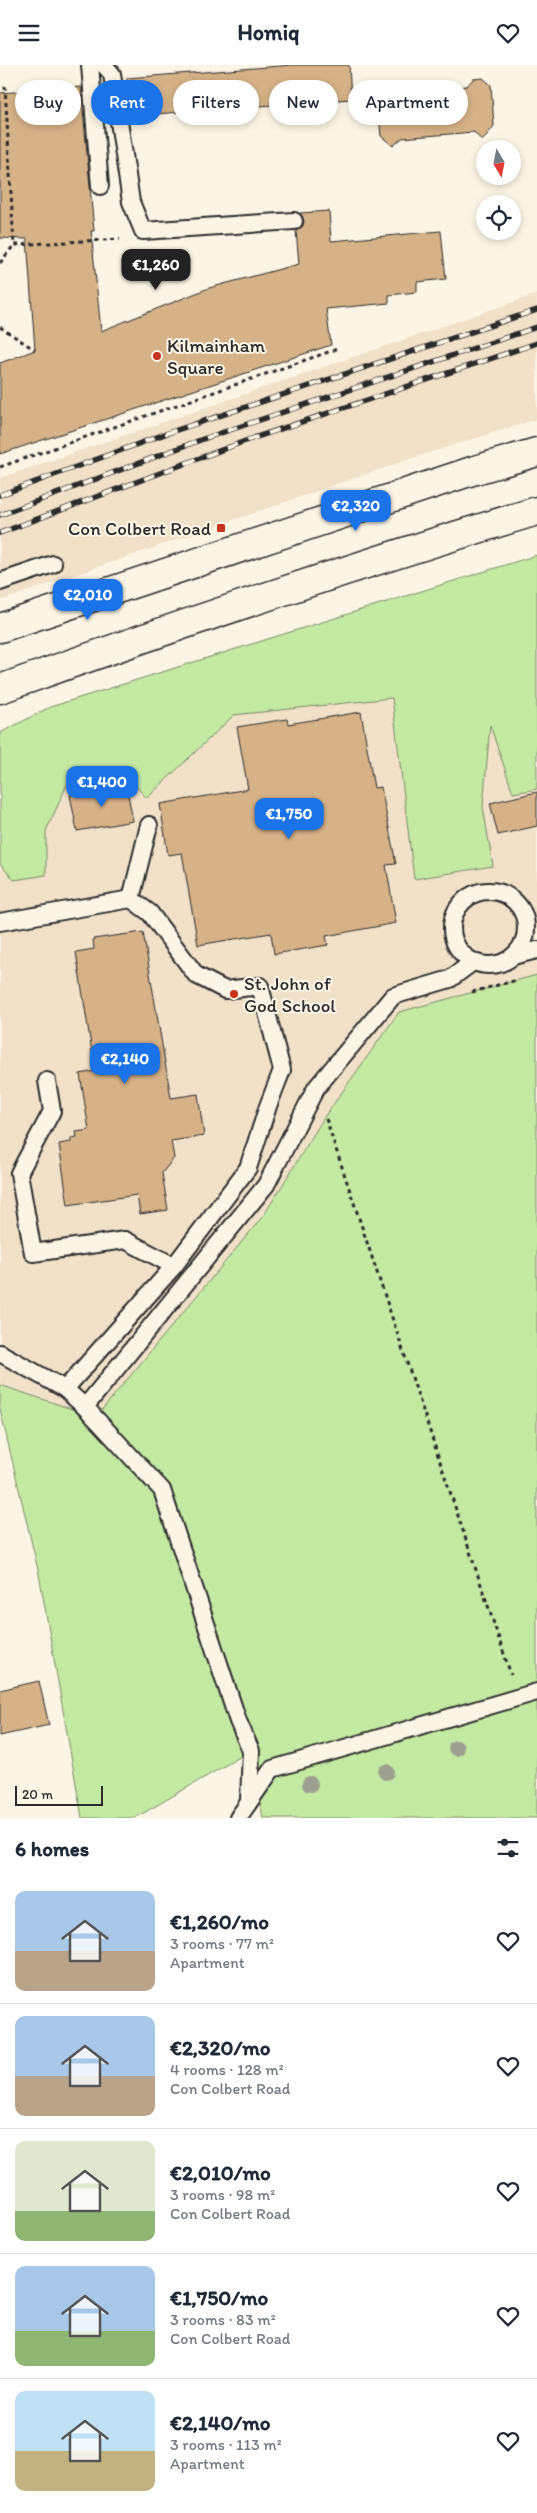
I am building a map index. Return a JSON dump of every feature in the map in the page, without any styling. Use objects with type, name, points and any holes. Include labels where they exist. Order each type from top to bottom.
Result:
[{"type":"main road","points":[[0,628],[463,474],[537,452]]},
{"type":"main road","points":[[0,689],[168,629],[342,571],[537,511]]},
{"type":"main road","points":[[0,709],[168,629]]},
{"type":"lane","points":[[90,65],[100,186]]},
{"type":"lane","points":[[104,65],[112,74],[131,202],[143,231],[294,221]]},
{"type":"lane","points":[[0,582],[53,564]]},
{"type":"lane","points":[[132,899],[149,825]]},
{"type":"lane","points":[[513,956],[525,939],[526,926],[523,913],[516,903],[506,895],[495,891],[483,891],[472,895],[462,902],[455,911],[452,935],[456,946],[463,955],[473,962],[485,965],[498,964],[513,956],[537,949]]},
{"type":"lane","points":[[0,923],[132,899],[150,913],[196,975],[225,990],[260,986],[282,1070],[248,1168],[174,1266],[64,1389]]},
{"type":"lane","points":[[85,1407],[266,1185],[316,1087],[393,996],[450,979],[473,962]]},
{"type":"lane","points":[[47,1081],[52,1111],[20,1173],[33,1253],[124,1240],[174,1266]]},
{"type":"lane","points":[[0,1353],[64,1389],[85,1407],[162,1491],[250,1751],[249,1800]]},
{"type":"lane","points":[[238,1818],[272,1769],[537,1692]]},
{"type":"path","points":[[0,263],[14,245],[5,86]]},
{"type":"path","points":[[14,245],[120,239]]},
{"type":"path","points":[[0,327],[35,350]]},
{"type":"path","points":[[0,467],[337,349]]},
{"type":"path","points":[[316,1087],[518,1697]]},
{"type":"shaded area","points":[[537,294],[537,419],[407,460],[0,601],[0,478]]},
{"type":"shaded area","name":"St. John of God School","points":[[537,555],[537,975],[399,1012],[325,1116],[264,1215],[96,1417],[0,1385],[0,733],[50,707]]},
{"type":"green space","points":[[537,555],[537,789],[513,793],[490,725],[483,807],[493,866],[414,879],[392,698],[234,715],[147,798],[121,771],[72,774],[46,831],[46,875],[14,880],[0,864],[0,733],[50,707]]},
{"type":"green space","points":[[537,975],[537,1818],[263,1818],[250,1751],[135,1818],[82,1818],[39,1574],[0,1409],[0,1385],[96,1417],[264,1215],[325,1116],[399,1012]]},
{"type":"building","points":[[293,65],[349,65],[350,80],[348,80],[348,99],[338,100],[338,80],[269,80],[269,105],[259,106],[259,80],[173,80],[173,113],[163,113],[163,80],[127,80],[127,78]]},
{"type":"building","points":[[483,78],[491,85],[494,126],[483,140],[474,132],[402,138],[393,146],[381,136],[380,125],[468,125],[468,85],[473,79]]},
{"type":"building","name":"Kilmainham Square","points":[[81,87],[94,231],[91,231],[101,331],[209,288],[299,264],[296,231],[303,226],[304,221],[300,213],[329,211],[331,241],[441,231],[446,279],[417,282],[417,292],[389,295],[389,303],[326,309],[331,345],[0,454],[0,363],[35,350],[27,239],[0,238],[0,93],[15,92],[15,125],[81,125]]},
{"type":"building","points":[[361,712],[374,788],[381,787],[396,864],[386,865],[396,923],[326,936],[328,945],[274,954],[271,933],[198,945],[182,853],[168,855],[160,804],[248,789],[237,727],[287,719],[288,724]]},
{"type":"building","points":[[126,784],[133,821],[77,831],[70,795]]},
{"type":"building","points":[[537,792],[537,826],[498,835],[490,803]]},
{"type":"building","points":[[143,932],[171,1098],[198,1094],[204,1136],[171,1141],[174,1158],[162,1173],[168,1210],[140,1214],[137,1195],[68,1205],[59,1144],[71,1142],[71,1138],[77,1137],[76,1132],[89,1130],[80,1074],[95,1071],[76,952],[94,949],[93,939]]},
{"type":"building","points":[[39,1681],[49,1725],[0,1736],[0,1690]]},
{"type":"railway","points":[[0,495],[165,434],[537,310]]},
{"type":"railway","points":[[0,515],[203,439],[537,327]]},
{"type":"railway","points":[[0,533],[248,440],[537,343]]},
{"type":"place","name":"Kilmainham Square","points":[[157,356]]},
{"type":"place","name":"Con Colbert Road","points":[[221,528]]},
{"type":"place","name":"St. John of God School","points":[[234,994]]}]
